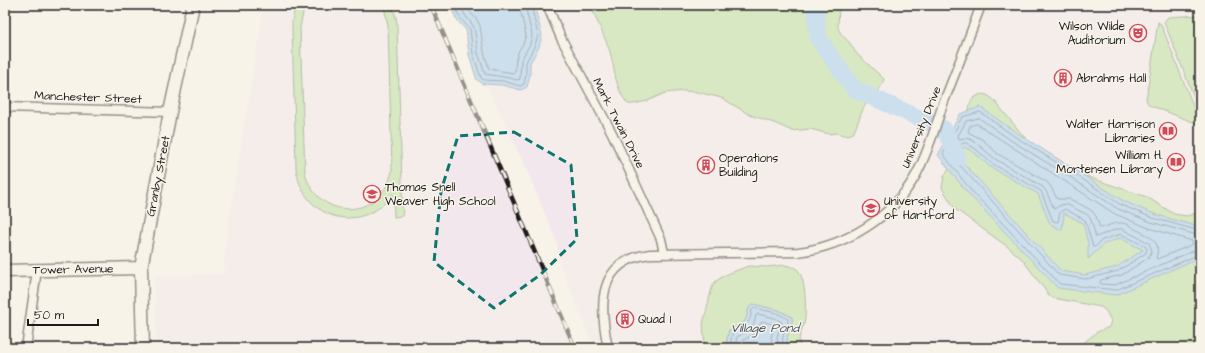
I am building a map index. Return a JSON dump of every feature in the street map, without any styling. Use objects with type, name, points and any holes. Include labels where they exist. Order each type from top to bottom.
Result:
[{"type":"main road","name":"Granby Street","points":[[143,348],[141,268],[170,112],[193,5]]},
{"type":"main road","name":"Tower Avenue","points":[[5,271],[141,268]]},
{"type":"street","name":"Mark Twain Drive","points":[[547,5],[561,38],[608,126],[662,239],[664,253]]},
{"type":"street","name":"University Drive","points":[[608,348],[603,302],[605,289],[612,274],[621,264],[633,257],[664,253],[798,252],[815,250],[847,238],[873,222],[889,209],[901,196],[916,174],[931,140],[981,5]]},
{"type":"street","name":"Manchester Street","points":[[5,106],[170,112]]},
{"type":"street","points":[[26,348],[37,270]]},
{"type":"highlighted area","points":[[514,132],[571,165],[577,239],[540,275],[494,308],[434,262],[441,191],[458,136]]},
{"type":"shaded area","name":"Thomas Snell Weaver High School","points":[[264,5],[431,5],[575,348],[156,348],[154,276],[223,274],[226,240]]},
{"type":"shaded area","name":"University of Hartford","points":[[534,5],[1200,5],[1200,348],[594,348],[559,262],[558,245],[527,170],[486,84],[502,85],[521,90],[530,75],[530,63],[536,52],[539,23]]},
{"type":"green space","points":[[296,5],[306,5],[300,28],[305,173],[312,189],[323,200],[335,207],[349,209],[363,206],[376,199],[386,187],[392,171],[388,26],[385,11],[382,5],[392,5],[397,25],[403,216],[394,217],[393,194],[386,202],[372,212],[359,217],[345,218],[333,216],[322,210],[312,203],[304,193],[299,181],[296,167],[292,20]]},
{"type":"green space","points":[[591,5],[839,5],[838,28],[841,34],[850,43],[856,53],[884,79],[879,90],[873,93],[863,109],[854,132],[848,136],[836,133],[829,134],[810,129],[792,131],[750,115],[722,98],[697,92],[684,91],[665,93],[647,101],[628,104],[620,92],[606,40]]},
{"type":"green space","points":[[1200,15],[1200,112],[1164,22],[1168,17]]},
{"type":"green space","points":[[1158,22],[1161,24],[1199,121],[1198,124],[1149,105],[1146,100]]},
{"type":"green space","points":[[981,94],[987,95],[993,99],[1026,139],[1052,159],[1091,178],[1147,197],[1174,214],[1187,216],[1200,212],[1200,348],[1077,348],[1097,332],[1109,327],[1111,321],[1106,311],[1101,307],[1053,298],[1048,294],[1022,259],[1008,247],[955,209],[942,188],[944,176],[955,161],[971,101]]},
{"type":"green space","points":[[785,265],[797,269],[804,285],[805,313],[799,338],[800,348],[788,348],[787,339],[792,317],[778,310],[752,304],[744,322],[729,330],[726,348],[705,348],[703,324],[712,287],[715,282],[725,275],[748,266],[767,267]]},
{"type":"water","points":[[449,5],[534,5],[542,35],[539,47],[530,63],[530,75],[527,87],[521,90],[502,85],[483,84],[477,80],[469,55],[466,30],[457,20]]},
{"type":"water","points":[[980,107],[1017,133],[1123,201],[1154,214],[1199,227],[1200,257],[1116,295],[1058,288],[966,191],[938,155],[960,114]],"holes":[[[964,147],[975,153],[989,166],[1038,194],[1050,224],[1062,230],[1064,213],[1083,223],[1088,243],[1088,259],[1104,244],[1120,238],[1143,250],[1117,267],[1085,275],[1061,271],[958,157]]]},
{"type":"water","name":"Village Pond","points":[[752,304],[778,310],[792,317],[787,339],[788,348],[726,348],[729,330],[744,322]]},
{"type":"waterway","points":[[815,5],[818,38],[854,89],[944,129],[958,157]]},
{"type":"railway","points":[[431,5],[575,348]]},
{"type":"place","name":"Wilson Wilde Auditorium","points":[[1138,33]]},
{"type":"place","name":"Abrahms Hall","points":[[1063,78]]},
{"type":"place","name":"Walter Harrison Libraries","points":[[1168,131]]},
{"type":"place","name":"William H. Mortensen Library","points":[[1176,162]]},
{"type":"place","name":"Operations Building","points":[[706,165]]},
{"type":"place","name":"Thomas Snell Weaver High School","points":[[372,194]]},
{"type":"place","name":"University of Hartford","points":[[871,208]]},
{"type":"place","name":"Quad 1","points":[[625,319]]}]
